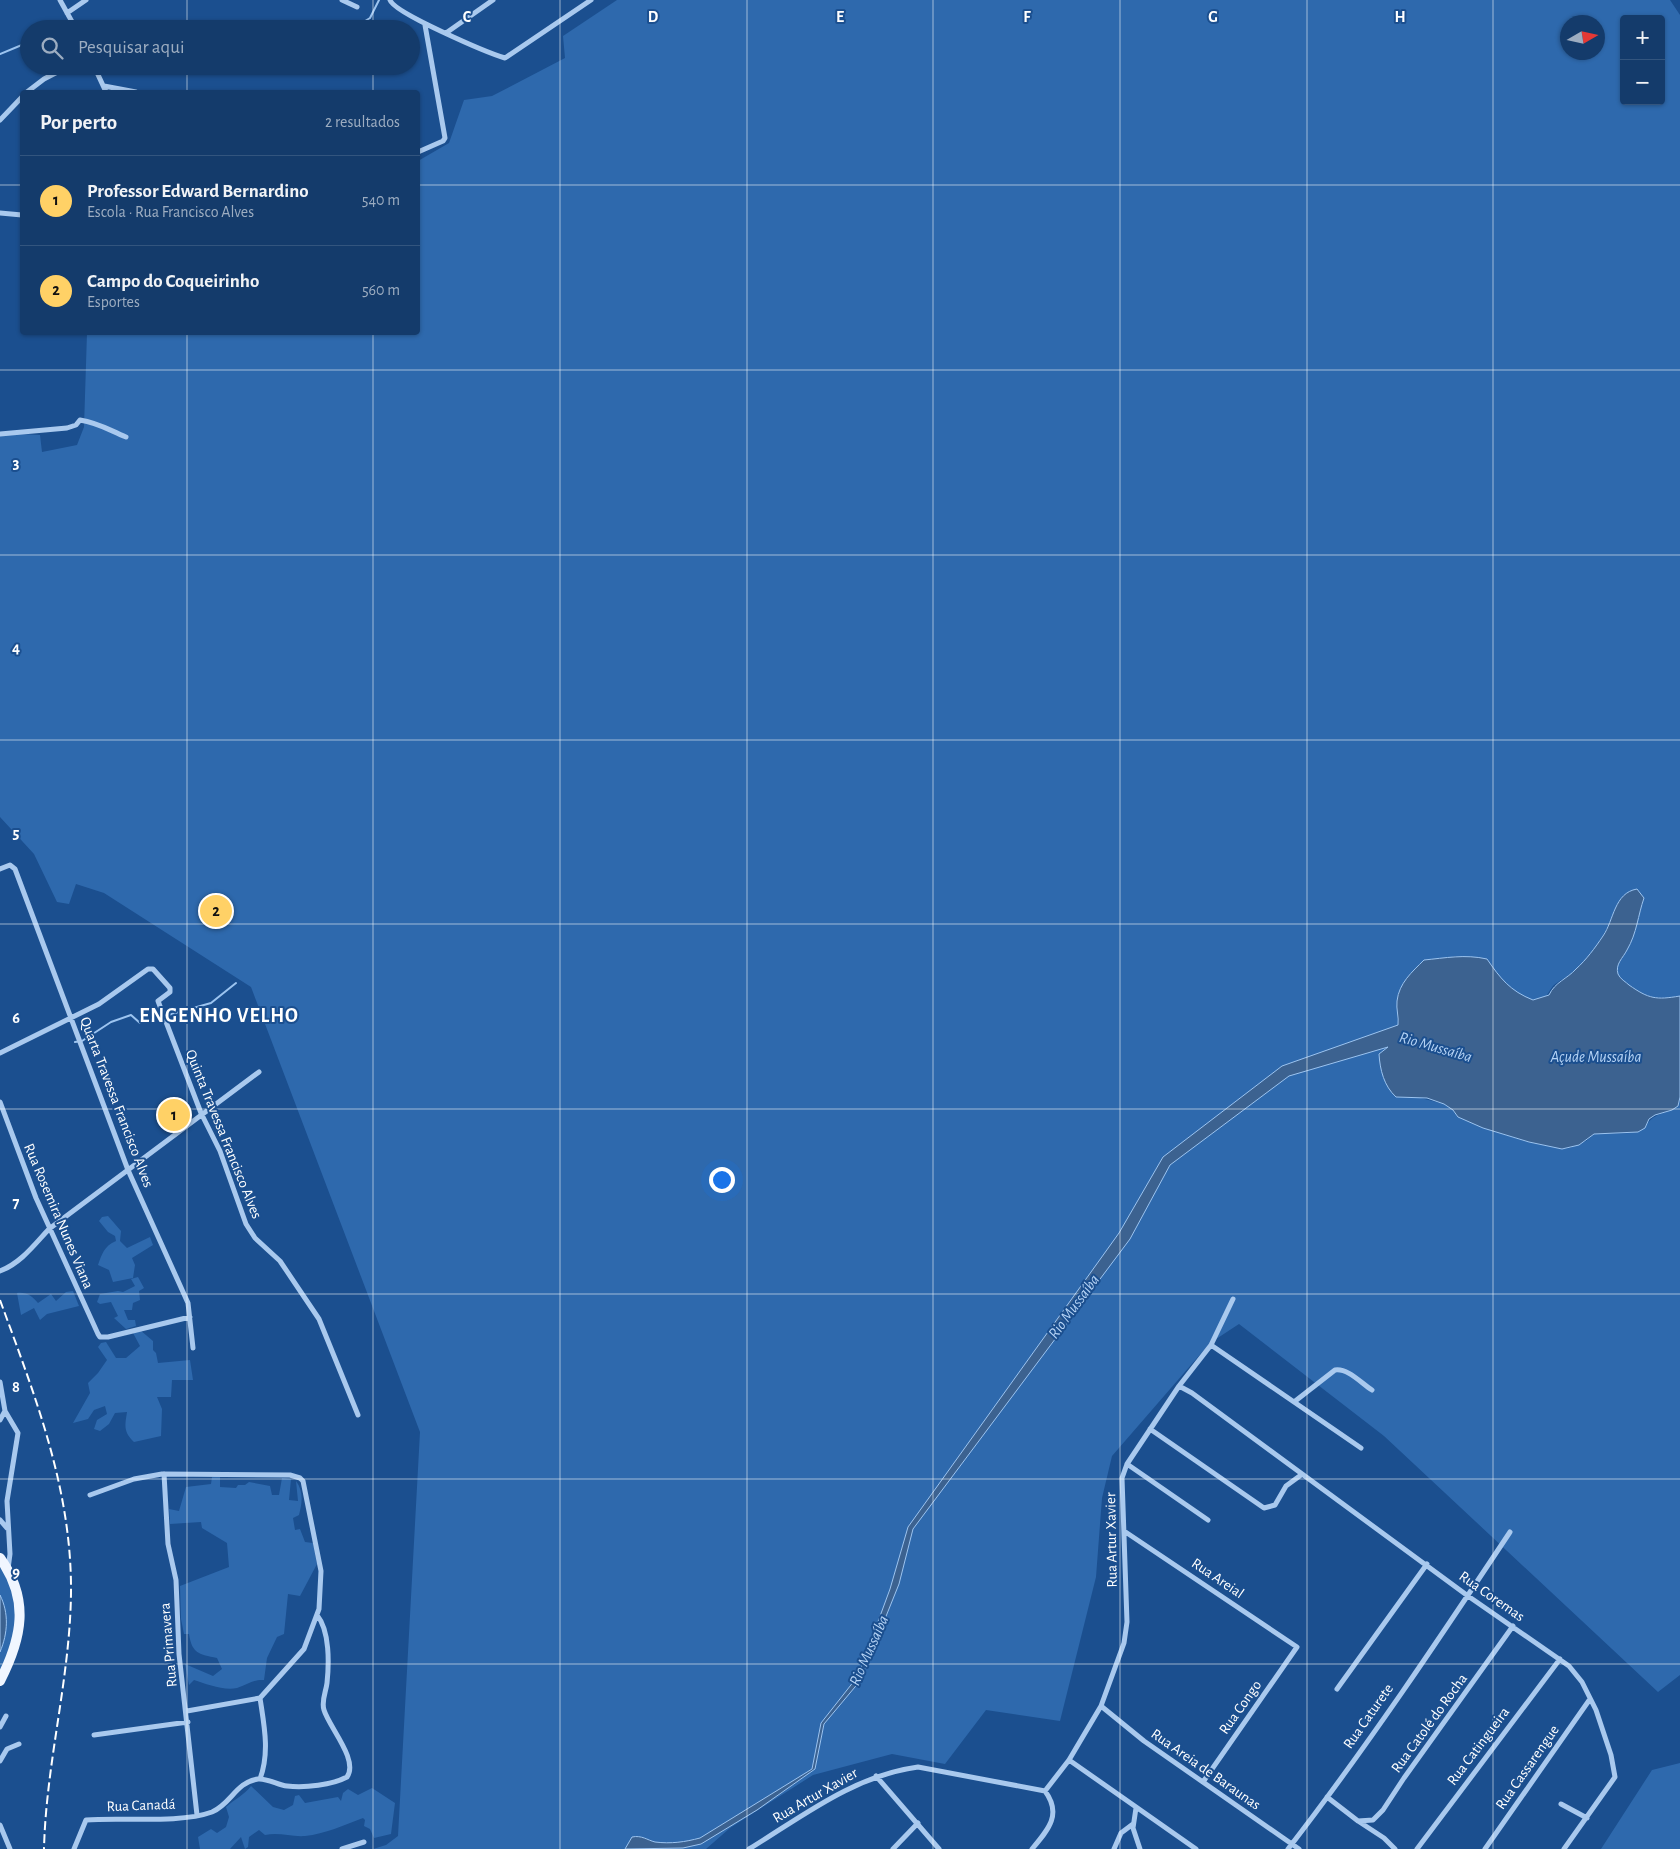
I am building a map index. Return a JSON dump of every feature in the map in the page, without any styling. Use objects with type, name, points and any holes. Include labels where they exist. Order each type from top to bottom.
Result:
[{"type":"main road","points":[[0,1558],[18,1592],[20,1619],[15,1646],[0,1681]]},
{"type":"street","points":[[60,0],[71,20]]},
{"type":"street","points":[[67,13],[86,0]]},
{"type":"street","points":[[342,0],[357,7]]},
{"type":"street","points":[[390,0],[393,6],[417,20]]},
{"type":"street","points":[[446,32],[493,0]]},
{"type":"street","points":[[420,22],[507,58],[591,0]]},
{"type":"street","points":[[420,151],[443,142],[445,138],[425,25]]},
{"type":"street","points":[[30,90],[52,75]]},
{"type":"street","points":[[98,75],[105,90]]},
{"type":"street","points":[[104,86],[125,90]]},
{"type":"street","points":[[0,120],[20,99]]},
{"type":"street","points":[[0,213],[20,215]]},
{"type":"street","points":[[0,434],[73,427],[80,420],[97,422],[108,430],[126,437]]},
{"type":"street","name":"Quarta Travessa Francisco Alves","points":[[0,869],[12,865],[72,1018],[128,1170],[188,1303],[193,1348]]},
{"type":"street","name":"Quinta Travessa Francisco Alves","points":[[72,1018],[121,990],[151,968],[171,990],[159,999],[163,1013],[201,1113],[220,1152],[250,1232],[280,1261],[319,1320],[358,1415]]},
{"type":"street","points":[[0,1053],[72,1018]]},
{"type":"street","points":[[0,1271],[10,1267],[49,1229],[201,1113],[259,1072]]},
{"type":"street","name":"Rua Rosemira Nunes Viana","points":[[0,1102],[49,1229],[94,1328],[100,1337],[108,1337],[190,1318]]},
{"type":"street","name":"Rua Artur Xavier","points":[[751,1849],[844,1790],[876,1776],[908,1768],[935,1768],[1045,1791],[1069,1760],[1101,1706],[1124,1643],[1127,1622],[1122,1478],[1127,1464],[1179,1386],[1211,1345],[1233,1299]]},
{"type":"street","points":[[1211,1345],[1361,1448]]},
{"type":"street","points":[[1294,1402],[1335,1370],[1349,1374],[1372,1390]]},
{"type":"street","points":[[0,1382],[0,1392],[5,1411],[16,1428],[18,1436],[8,1490],[7,1528],[10,1554],[8,1571]]},
{"type":"street","name":"Rua Coremas","points":[[1179,1386],[1192,1393],[1468,1596],[1569,1666],[1582,1682],[1590,1699],[1611,1755],[1615,1777],[1587,1818]]},
{"type":"street","points":[[0,1420],[5,1411]]},
{"type":"street","points":[[1150,1429],[1264,1508],[1275,1505],[1286,1486],[1301,1475]]},
{"type":"street","points":[[1127,1464],[1208,1520]]},
{"type":"street","points":[[90,1495],[134,1479],[164,1474],[296,1476],[303,1481],[321,1571],[320,1604],[303,1651],[286,1671],[273,1681],[260,1698],[187,1711]]},
{"type":"street","name":"Rua Primavera","points":[[164,1474],[168,1544],[176,1580],[179,1654],[187,1711],[197,1814]]},
{"type":"street","points":[[0,1520],[7,1528]]},
{"type":"street","name":"Rua Areial","points":[[1124,1531],[1297,1647]]},
{"type":"street","name":"Rua Caturete","points":[[1288,1849],[1327,1797],[1468,1596],[1510,1532]]},
{"type":"street","points":[[1337,1689],[1427,1564]]},
{"type":"street","points":[[260,1698],[266,1760],[260,1779],[300,1787],[348,1777],[350,1770],[343,1746],[324,1710],[323,1699],[328,1675],[327,1650],[324,1629],[317,1615]]},
{"type":"street","name":"Rua Catolé do Rocha","points":[[1358,1821],[1373,1820],[1384,1810],[1409,1771],[1513,1626]]},
{"type":"street","name":"Rua Congo","points":[[1204,1782],[1297,1647]]},
{"type":"street","name":"Rua Catingueira","points":[[1417,1849],[1560,1659]]},
{"type":"street","name":"Rua Cassarengue","points":[[1485,1849],[1590,1699]]},
{"type":"street","name":"Rua Areia de Baraunas","points":[[1101,1706],[1144,1741],[1299,1849]]},
{"type":"street","points":[[0,1727],[6,1716]]},
{"type":"street","points":[[94,1735],[188,1722]]},
{"type":"street","points":[[0,1761],[7,1749],[19,1744]]},
{"type":"street","points":[[1069,1760],[1196,1849]]},
{"type":"street","points":[[876,1776],[939,1849]]},
{"type":"street","name":"Rua Canadá","points":[[74,1849],[86,1820],[163,1818],[197,1814],[220,1807],[244,1783],[260,1779]]},
{"type":"street","points":[[1032,1849],[1048,1826],[1054,1813],[1053,1803],[1045,1791]]},
{"type":"street","points":[[1327,1797],[1384,1838],[1395,1849]]},
{"type":"street","points":[[1561,1804],[1587,1818],[1564,1849]]},
{"type":"street","points":[[1136,1808],[1133,1824],[1140,1849]]},
{"type":"street","points":[[893,1849],[918,1823]]},
{"type":"street","points":[[1114,1849],[1121,1833],[1133,1824]]},
{"type":"street","points":[[0,1825],[10,1849]]},
{"type":"street","points":[[342,1849],[364,1842]]},
{"type":"shaded area","points":[[617,0],[1670,0],[1680,15],[1680,996],[1653,997],[1629,985],[1618,974],[1618,964],[1633,937],[1644,898],[1615,909],[1604,933],[1589,956],[1574,972],[1554,985],[1545,997],[1539,1000],[1527,999],[1513,991],[1487,959],[1454,956],[1448,959],[1432,959],[1399,994],[1397,1003],[1397,1034],[1388,1047],[1379,1054],[1417,1097],[1444,1104],[1453,1110],[1458,1117],[1483,1128],[1528,1142],[1562,1149],[1570,1148],[1586,1141],[1594,1134],[1630,1133],[1645,1128],[1656,1116],[1678,1106],[1680,1097],[1680,1675],[1658,1692],[1384,1436],[1239,1324],[1210,1343],[1112,1456],[1102,1498],[1096,1577],[1060,1721],[986,1710],[945,1764],[892,1754],[813,1775],[730,1828],[706,1849],[373,1849],[386,1845],[398,1836],[420,1432],[251,987],[104,893],[76,884],[69,904],[57,902],[34,854],[0,817],[0,433],[40,435],[42,452],[77,445],[84,427],[87,335],[420,335],[420,160],[449,143],[464,100],[492,96],[565,58],[563,36]]},
{"type":"shaded area","points":[[108,1216],[121,1231],[120,1241],[127,1248],[150,1237],[153,1245],[132,1258],[135,1265],[133,1278],[113,1282],[109,1270],[98,1265],[106,1248],[116,1241],[115,1236],[108,1232],[99,1221],[102,1217]]},
{"type":"shaded area","points":[[138,1277],[144,1288],[139,1291],[140,1300],[133,1303],[132,1310],[124,1310],[128,1320],[135,1320],[136,1326],[126,1329],[114,1318],[118,1316],[111,1302],[100,1304],[97,1302],[100,1294],[123,1292],[135,1286],[131,1279]]},
{"type":"shaded area","points":[[73,1291],[79,1306],[47,1314],[40,1320],[34,1308],[21,1315],[17,1293],[29,1295],[38,1303],[51,1294],[56,1301],[66,1292]]},
{"type":"shaded area","points":[[140,1330],[153,1341],[153,1350],[156,1353],[158,1363],[190,1360],[193,1380],[172,1380],[171,1397],[157,1397],[162,1409],[161,1436],[134,1442],[128,1435],[126,1428],[127,1412],[115,1413],[109,1424],[100,1431],[94,1429],[97,1420],[107,1414],[105,1406],[94,1410],[88,1419],[73,1423],[90,1393],[88,1383],[107,1360],[98,1347],[101,1343],[106,1342],[116,1358],[126,1358],[140,1346],[133,1333]]},
{"type":"shaded area","points":[[220,1474],[220,1487],[236,1488],[238,1485],[245,1485],[249,1482],[270,1486],[272,1495],[279,1495],[282,1478],[291,1479],[289,1500],[298,1501],[296,1481],[302,1498],[299,1515],[293,1518],[295,1530],[300,1529],[305,1542],[313,1543],[317,1564],[300,1596],[288,1594],[284,1634],[277,1637],[267,1658],[264,1680],[257,1680],[232,1689],[215,1687],[194,1680],[189,1685],[185,1664],[213,1676],[222,1669],[217,1658],[201,1654],[194,1649],[189,1634],[184,1634],[181,1619],[180,1586],[229,1567],[227,1543],[202,1528],[201,1522],[170,1524],[169,1509],[179,1511],[186,1487],[211,1484],[212,1477]]},
{"type":"shaded area","points":[[0,1567],[12,1591],[17,1624],[14,1638],[0,1673]]},
{"type":"shaded area","points":[[1680,1763],[1680,1849],[1601,1849],[1652,1770]]},
{"type":"shaded area","points":[[251,1786],[273,1807],[284,1810],[293,1805],[295,1796],[299,1795],[305,1803],[338,1797],[341,1801],[343,1793],[348,1789],[358,1795],[372,1788],[395,1803],[391,1834],[374,1838],[370,1829],[364,1826],[365,1820],[363,1818],[327,1831],[305,1836],[265,1835],[259,1830],[249,1837],[248,1847],[245,1849],[241,1837],[230,1849],[200,1849],[198,1837],[211,1829],[217,1833],[226,1827],[229,1817],[226,1807]]},
{"type":"water","name":"Açude Mussaíba","points":[[1637,889],[1644,898],[1633,937],[1618,964],[1617,970],[1622,979],[1629,985],[1648,996],[1665,998],[1680,996],[1680,1097],[1678,1106],[1672,1110],[1655,1115],[1649,1119],[1645,1128],[1638,1132],[1594,1134],[1579,1145],[1562,1149],[1529,1142],[1483,1128],[1458,1117],[1453,1110],[1444,1104],[1427,1098],[1396,1097],[1386,1083],[1380,1066],[1379,1054],[1388,1047],[1289,1076],[1170,1165],[1130,1239],[913,1529],[899,1584],[860,1681],[824,1724],[815,1769],[757,1810],[701,1844],[683,1848],[625,1849],[632,1837],[667,1843],[700,1838],[812,1769],[821,1723],[858,1676],[890,1589],[908,1527],[1119,1233],[1163,1157],[1282,1066],[1398,1025],[1397,1004],[1400,989],[1407,978],[1424,960],[1447,957],[1487,959],[1501,978],[1518,992],[1533,1000],[1549,995],[1554,987],[1573,972],[1594,949],[1607,930],[1619,901],[1629,892]]},
{"type":"water","points":[[0,1595],[5,1609],[6,1630],[0,1652]]},
{"type":"waterway","points":[[367,20],[370,18],[379,0]]},
{"type":"waterway","points":[[0,54],[20,46]]},
{"type":"waterway","points":[[75,1042],[82,1041],[111,1022],[131,1015],[140,1023],[211,1003],[236,983]]},
{"type":"railway","points":[[0,1300],[38,1407],[49,1444],[58,1480],[70,1554],[70,1625],[49,1785],[44,1849]]},
{"type":"place","name":"Campo do Coqueirinho","points":[[216,911]]},
{"type":"place","name":"Professor Edward Bernardino","points":[[174,1115]]},
{"type":"district","name":"ENGENHO VELHO","points":[[219,1015]]},
{"type":"water label","name":"Rio Mussaíba","points":[[1436,1046]]},
{"type":"water label","name":"Rio Mussaíba","points":[[1073,1306]]},
{"type":"water label","name":"Rio Mussaíba","points":[[868,1650]]}]
